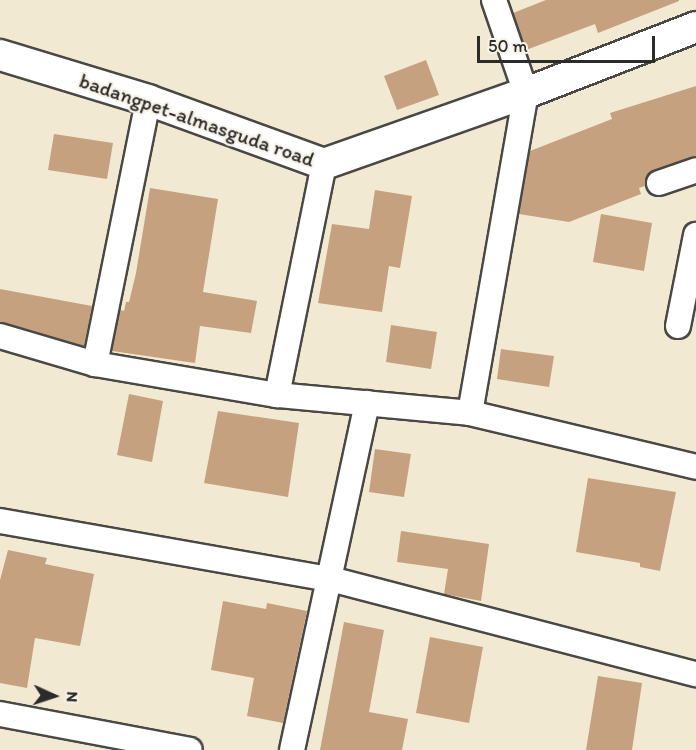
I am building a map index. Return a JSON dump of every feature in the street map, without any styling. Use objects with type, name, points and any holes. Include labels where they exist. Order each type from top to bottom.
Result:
[{"type":"street","points":[[470,413],[526,93],[494,0]]},
{"type":"street","name":"badangpet-almasguda road","points":[[0,55],[148,100],[324,164],[526,93],[696,27]]},
{"type":"street","points":[[95,364],[148,100]]},
{"type":"street","points":[[278,395],[324,164]]},
{"type":"street","points":[[659,183],[696,171]]},
{"type":"street","points":[[678,326],[696,235]]},
{"type":"street","points":[[0,336],[95,364],[278,395],[470,413],[696,467]]},
{"type":"street","points":[[292,750],[367,403]]},
{"type":"street","points":[[0,521],[330,579],[696,674]]},
{"type":"street","points":[[0,714],[190,750]]},
{"type":"building","points":[[546,0],[679,1],[598,33],[595,24],[526,50],[513,13]]},
{"type":"building","points":[[426,60],[439,95],[397,110],[384,76]]},
{"type":"building","points":[[696,86],[696,156],[649,173],[645,186],[639,188],[641,194],[569,222],[519,214],[530,151],[612,119],[610,113]]},
{"type":"building","points":[[54,134],[113,143],[107,179],[48,170]]},
{"type":"building","points":[[150,188],[218,199],[203,292],[257,301],[251,333],[200,326],[195,363],[112,351],[120,310],[124,311],[126,302],[129,302],[136,273]]},
{"type":"building","points":[[375,190],[412,196],[400,268],[389,266],[382,312],[318,303],[332,224],[369,229]]},
{"type":"building","points":[[601,214],[652,223],[644,271],[593,262]]},
{"type":"building","points":[[0,289],[92,306],[84,346],[0,322]]},
{"type":"building","points":[[391,325],[437,332],[431,369],[386,362]]},
{"type":"building","points":[[501,349],[554,356],[549,387],[497,379]]},
{"type":"building","points":[[129,394],[163,401],[152,462],[117,455]]},
{"type":"building","points":[[218,411],[299,423],[288,497],[204,483]]},
{"type":"building","points":[[375,449],[411,454],[404,497],[369,492]]},
{"type":"building","points":[[588,478],[676,492],[660,571],[640,567],[640,563],[576,552]]},
{"type":"building","points":[[401,531],[489,544],[481,601],[444,594],[448,569],[397,562]]},
{"type":"building","points":[[8,550],[47,558],[45,564],[94,574],[80,646],[35,638],[27,688],[0,683],[0,580]]},
{"type":"building","points":[[223,601],[266,609],[267,603],[307,611],[283,723],[247,716],[254,678],[211,670]]},
{"type":"building","points":[[344,622],[384,630],[369,712],[408,719],[402,750],[320,750]]},
{"type":"building","points":[[430,637],[483,647],[469,723],[416,713]]},
{"type":"building","points":[[598,676],[642,683],[632,750],[586,750]]}]
